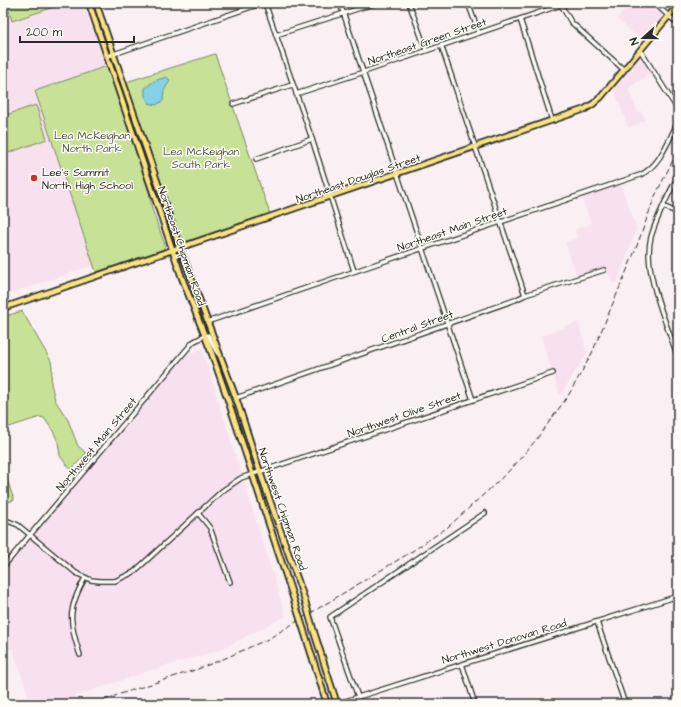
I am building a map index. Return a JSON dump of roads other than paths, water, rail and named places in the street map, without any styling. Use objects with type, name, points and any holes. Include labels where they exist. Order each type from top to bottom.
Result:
[{"type":"main road","name":"Northeast Chipman Road","points":[[89,3],[173,250],[204,336]]},
{"type":"main road","name":"Northeast Chipman Road","points":[[96,3],[207,322]]},
{"type":"main road","name":"Northeast Douglas Street","points":[[3,308],[585,109],[593,104],[678,5]]},
{"type":"main road","name":"Northwest Chipman Road","points":[[207,322],[222,357],[236,398],[337,704]]},
{"type":"main road","name":"Northwest Chipman Road","points":[[204,336],[228,400],[253,474],[327,704]]},
{"type":"street","points":[[108,56],[264,3],[312,139],[354,271]]},
{"type":"street","points":[[340,3],[473,400]]},
{"type":"street","points":[[276,35],[376,3]]},
{"type":"street","points":[[409,3],[426,50]]},
{"type":"street","points":[[468,3],[478,32]]},
{"type":"street","points":[[654,3],[678,24]]},
{"type":"street","points":[[562,4],[571,22],[623,69]]},
{"type":"street","name":"Northeast Green Street","points":[[296,94],[562,4]]},
{"type":"street","points":[[520,19],[552,120]]},
{"type":"street","points":[[441,45],[525,295]]},
{"type":"street","points":[[640,50],[678,110]]},
{"type":"street","points":[[233,104],[292,84]]},
{"type":"street","name":"Northeast Main Street","points":[[207,322],[646,172],[655,164],[678,122]]},
{"type":"street","points":[[256,159],[312,139]]},
{"type":"street","points":[[678,176],[663,206],[651,238],[648,255],[652,281],[678,358]]},
{"type":"street","points":[[663,206],[678,213]]},
{"type":"street","name":"Central Street","points":[[236,398],[374,351],[515,300],[525,295],[604,270]]},
{"type":"street","points":[[204,336],[208,335],[216,351],[222,357]]},
{"type":"street","name":"Northwest Main Street","points":[[3,567],[193,342],[204,336]]},
{"type":"street","name":"Northwest Olive Street","points":[[85,578],[100,581],[115,581],[134,572],[231,484],[253,474],[553,373]]},
{"type":"street","points":[[198,513],[210,528],[230,582]]},
{"type":"street","points":[[358,697],[330,617],[485,513]]},
{"type":"street","points":[[3,519],[18,525],[76,573],[85,578],[74,600],[71,610],[73,632],[80,655]]},
{"type":"street","name":"Northwest Donovan Road","points":[[337,704],[678,596]]},
{"type":"street","points":[[597,622],[625,704]]},
{"type":"street","points":[[462,664],[475,704]]},
{"type":"water","points":[[166,77],[170,81],[164,90],[163,101],[156,105],[149,103],[145,96],[145,88],[154,81]]},
{"type":"railway","points":[[95,704],[120,694],[198,669],[268,639],[411,552],[448,527],[513,467],[536,440],[568,396],[592,353],[635,251],[655,196],[678,150]]},
{"type":"place","name":"Lee's Summit North High School","points":[[34,178]]},
{"type":"park label","name":"Lea McKeighan North Park","points":[[92,141]]},
{"type":"park label","name":"Lea McKeighan South Park","points":[[201,157]]}]
